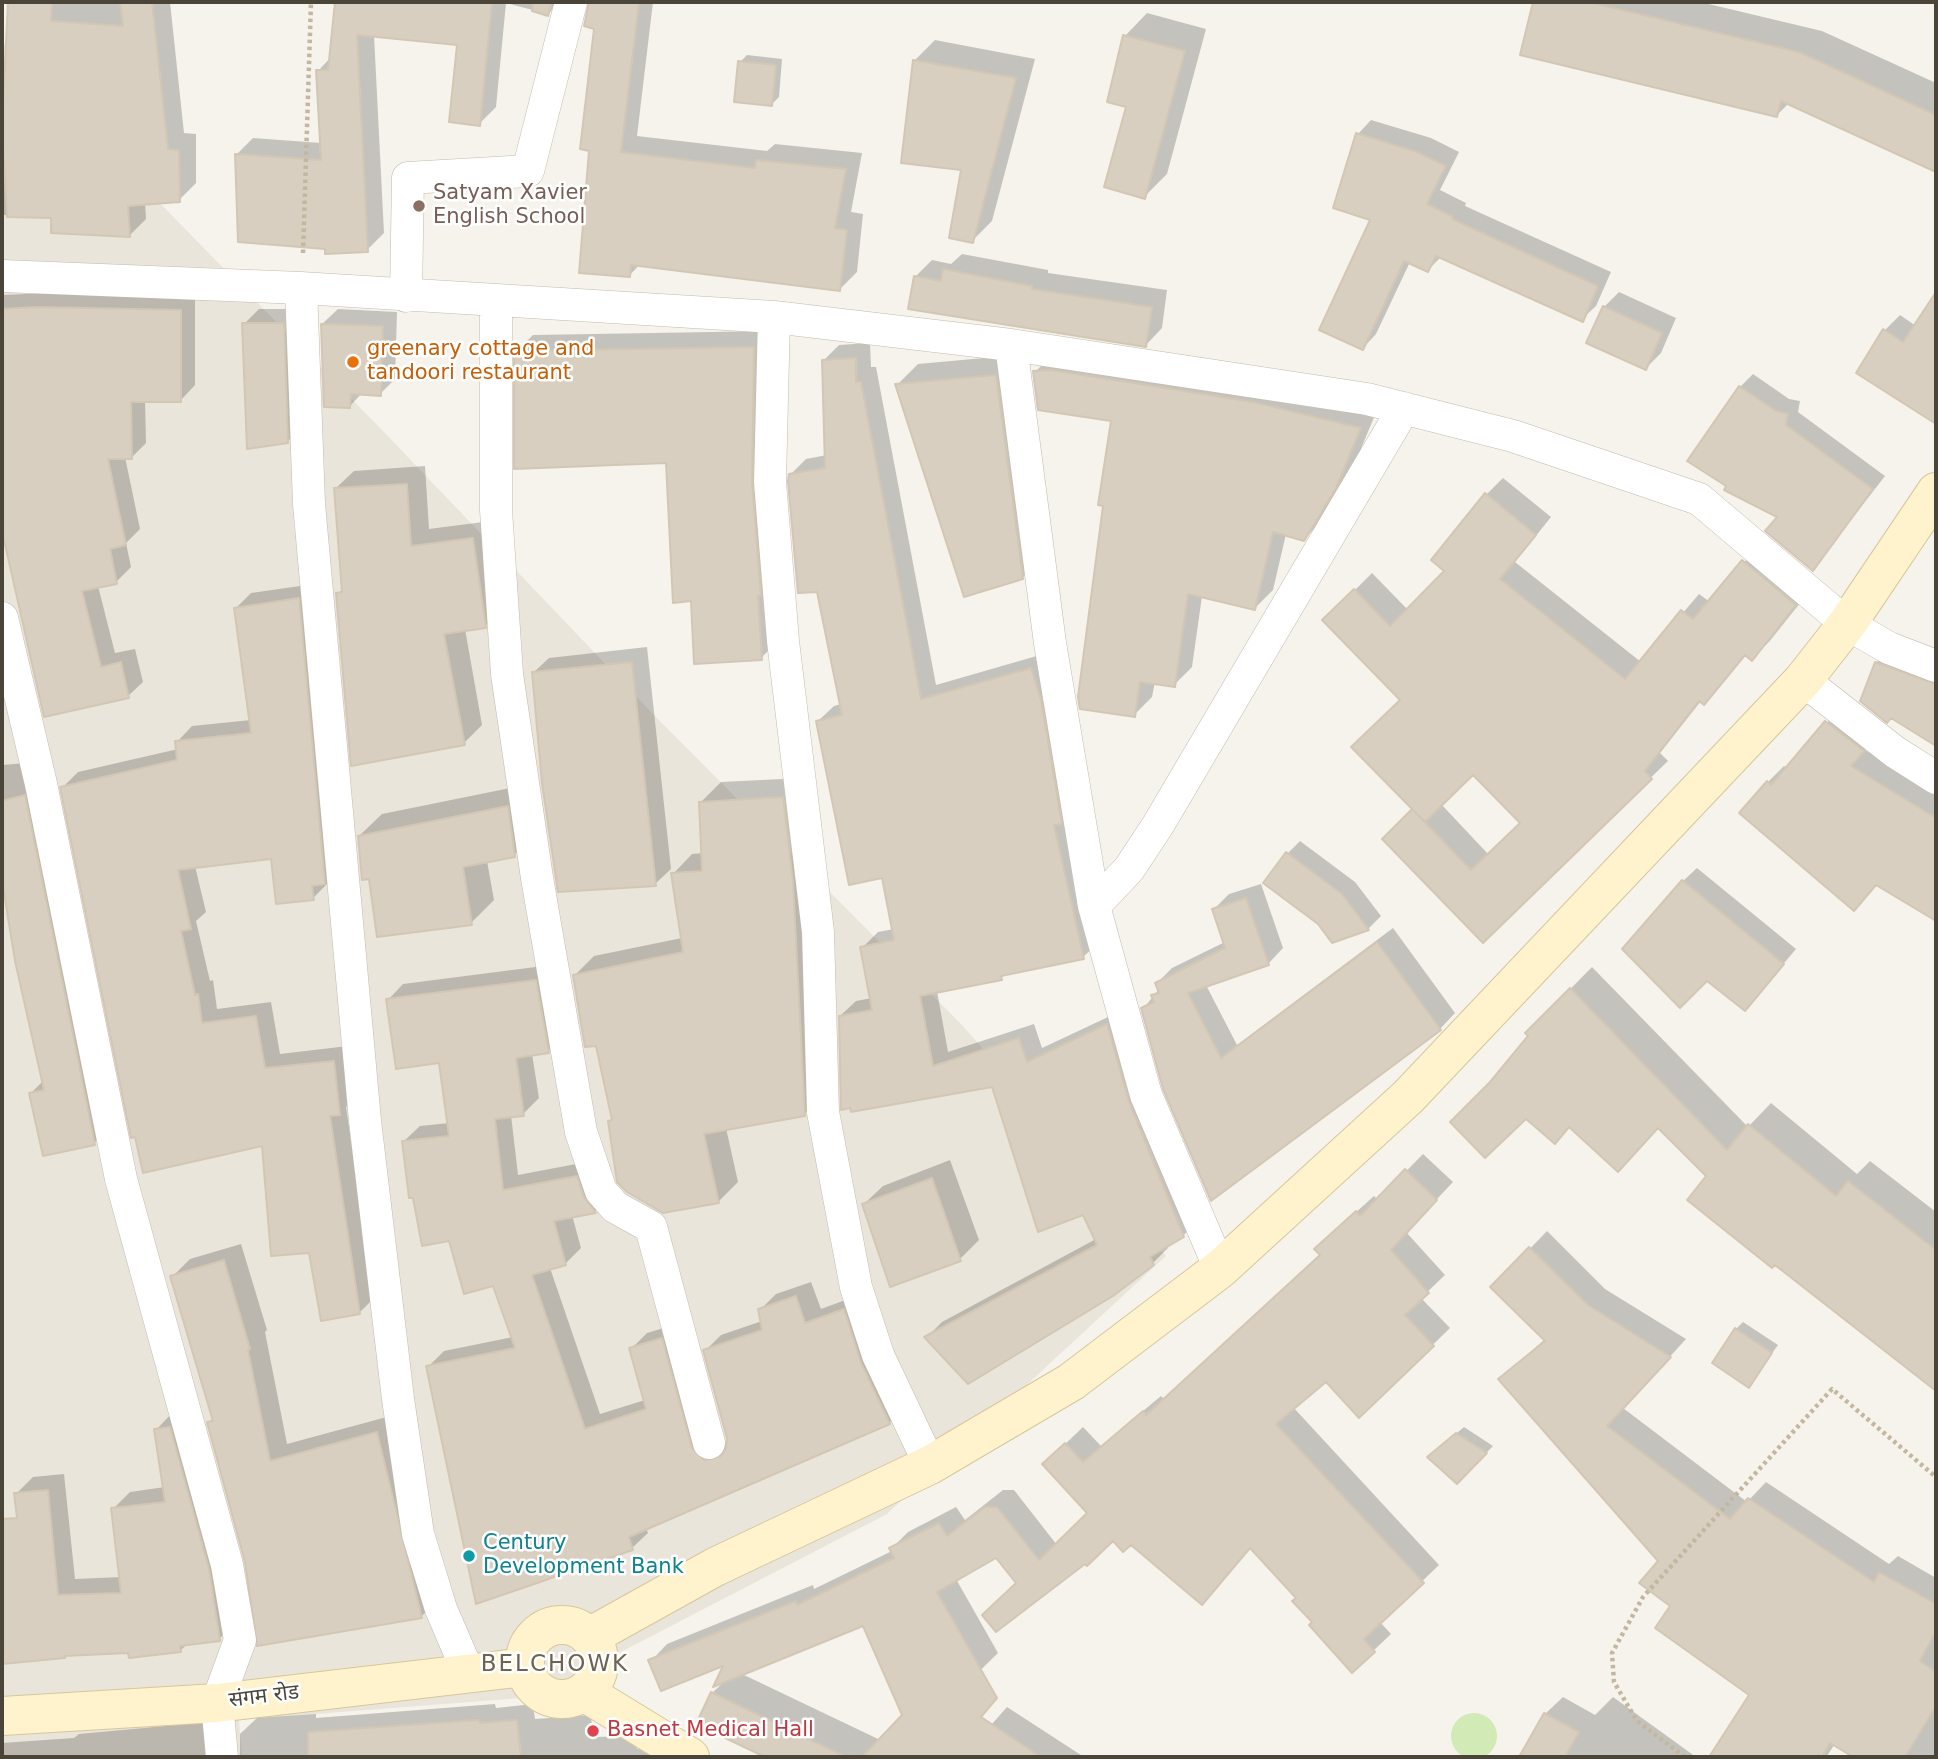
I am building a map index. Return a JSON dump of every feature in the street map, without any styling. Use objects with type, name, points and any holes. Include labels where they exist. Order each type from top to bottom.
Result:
[{"type":"street","points":[[406,296],[408,178],[528,171],[571,2]]},
{"type":"street","points":[[2,276],[301,288],[774,317],[1011,345],[1367,399],[1513,436],[1699,499],[1847,624],[1889,648],[1936,667]]},
{"type":"street","points":[[301,288],[314,559],[365,1121],[398,1399],[418,1534],[441,1609],[468,1672]]},
{"type":"street","points":[[496,300],[496,510],[507,674],[537,878],[581,1132],[601,1191],[615,1207],[651,1227],[709,1443]]},
{"type":"street","points":[[774,317],[770,482],[783,641],[818,932],[823,1112],[856,1287],[878,1355],[930,1465]]},
{"type":"street","points":[[1011,345],[1050,643],[1094,906],[1146,1095],[1220,1269]]},
{"type":"street","points":[[1094,906],[1129,869],[1158,825],[1404,408]]},
{"type":"street","points":[[589,1637],[715,1567],[930,1465],[1071,1382],[1220,1269],[1408,1097],[1802,680],[1847,624],[1936,492]]},
{"type":"street","points":[[2,618],[41,784],[121,1179],[227,1565],[240,1640],[217,1703],[222,1757]]},
{"type":"street","points":[[1802,680],[1895,752],[1936,778]]},
{"type":"street","points":[[569,1625],[589,1637],[599,1660],[597,1672],[584,1692],[573,1698],[547,1696],[529,1679],[525,1667],[529,1644],[546,1629],[569,1625]]},
{"type":"street","name":"संगम रोड","points":[[2,1716],[217,1703],[525,1667]]},
{"type":"street","points":[[584,1692],[690,1757]]},
{"type":"path","points":[[301,288],[311,2]]},
{"type":"path","points":[[1685,1757],[1637,1721],[1614,1682],[1612,1653],[1643,1597],[1832,1389],[1936,1477]]},
{"type":"shaded area","points":[[2,42],[383,431],[657,718],[962,1025],[1166,1256],[887,1514],[534,1697],[239,1720],[242,1757],[2,1757]]},
{"type":"green space","points":[[1474,1713],[1491,1719],[1497,1736],[1491,1753],[1474,1759],[1457,1753],[1451,1736],[1457,1719]]},
{"type":"building","points":[[8,2],[52,2],[51,21],[123,26],[120,2],[152,2],[168,149],[179,150],[180,202],[128,206],[130,237],[51,233],[51,218],[7,217],[2,125]]},
{"type":"building","points":[[335,2],[492,2],[480,126],[449,122],[457,45],[357,35],[368,252],[325,254],[325,249],[238,242],[235,154],[321,160],[316,70],[328,70]]},
{"type":"building","points":[[533,2],[552,2],[548,16],[532,11]]},
{"type":"building","points":[[589,2],[639,2],[621,152],[755,168],[756,160],[846,169],[835,228],[847,230],[840,291],[631,265],[630,277],[579,273],[589,151],[580,149],[594,29],[584,26]]},
{"type":"building","points":[[1533,2],[1589,2],[1799,52],[1936,115],[1936,172],[1781,101],[1777,117],[1520,55]]},
{"type":"building","points":[[1123,35],[1185,51],[1145,199],[1104,187],[1126,107],[1107,102]]},
{"type":"building","points":[[913,60],[1016,78],[973,243],[949,238],[961,170],[901,163]]},
{"type":"building","points":[[738,61],[776,65],[772,106],[734,102]]},
{"type":"building","points":[[1356,133],[1417,152],[1446,166],[1427,204],[1453,217],[1452,219],[1598,286],[1583,322],[1436,256],[1428,272],[1404,261],[1363,350],[1319,330],[1370,220],[1333,208]]},
{"type":"building","points":[[943,269],[1032,286],[1032,289],[1152,307],[1146,347],[908,309],[914,276],[941,281]]},
{"type":"building","points":[[1936,292],[1936,424],[1856,373],[1883,329],[1903,342]]},
{"type":"building","points":[[1603,306],[1662,333],[1646,370],[1586,343]]},
{"type":"building","points":[[36,307],[181,310],[181,402],[131,402],[132,459],[108,459],[126,545],[110,549],[117,584],[82,591],[101,667],[121,662],[129,698],[44,717],[2,531],[2,309]]},
{"type":"building","points":[[242,323],[284,323],[288,443],[247,449]]},
{"type":"building","points":[[321,324],[383,326],[381,396],[351,394],[350,408],[324,407]]},
{"type":"building","points":[[754,347],[752,482],[761,596],[758,596],[762,660],[694,664],[691,601],[673,603],[666,463],[514,469],[514,351]]},
{"type":"building","points":[[856,358],[856,382],[861,382],[921,699],[1031,668],[1041,700],[1062,824],[1054,825],[1084,959],[1001,976],[1002,980],[920,996],[933,1066],[1019,1038],[1027,1062],[1107,1024],[1129,1102],[1184,1237],[1150,1257],[1154,1265],[1113,1296],[968,1384],[924,1337],[1097,1245],[1083,1215],[1038,1232],[992,1087],[851,1112],[850,1108],[841,1110],[839,1016],[872,1010],[860,947],[894,940],[882,878],[849,885],[816,721],[842,715],[817,592],[798,593],[788,481],[789,474],[825,468],[822,360]]},
{"type":"building","points":[[1051,370],[1253,402],[1361,428],[1336,488],[1304,541],[1273,532],[1255,610],[1188,594],[1175,687],[1140,682],[1135,717],[1080,709],[1078,697],[1103,506],[1098,505],[1111,421],[1038,410],[1033,371]]},
{"type":"building","points":[[996,375],[1023,579],[964,597],[895,384]]},
{"type":"building","points":[[1739,386],[1776,411],[1788,414],[1786,425],[1873,489],[1813,571],[1765,531],[1777,517],[1724,490],[1726,486],[1687,461]]},
{"type":"building","points":[[407,484],[411,546],[473,538],[486,628],[444,634],[465,745],[351,766],[336,593],[342,592],[334,488]]},
{"type":"building","points":[[1485,493],[1536,535],[1500,579],[1625,679],[1681,610],[1693,619],[1742,560],[1796,605],[1752,661],[1745,655],[1704,705],[1699,701],[1645,771],[1652,779],[1483,943],[1382,839],[1412,809],[1351,747],[1400,700],[1322,620],[1354,589],[1390,626],[1444,571],[1431,560]],"holes":[[[1473,775],[1520,823],[1471,870],[1412,809],[1425,822]]]},
{"type":"building","points":[[299,598],[325,884],[312,886],[314,900],[276,904],[271,859],[178,870],[191,929],[181,931],[195,995],[198,994],[202,1023],[256,1016],[265,1068],[334,1061],[340,1115],[330,1116],[360,1314],[321,1321],[309,1253],[271,1256],[262,1146],[143,1173],[135,1137],[131,1138],[60,787],[177,760],[175,741],[251,733],[234,608]]},
{"type":"building","points":[[632,662],[656,886],[558,892],[542,783],[532,672]]},
{"type":"building","points":[[1875,662],[1936,684],[1936,746],[1891,718],[1887,723],[1860,701]]},
{"type":"building","points":[[1825,721],[1864,751],[1851,766],[1936,818],[1936,921],[1876,885],[1854,911],[1739,813],[1767,781],[1771,785]]},
{"type":"building","points":[[25,795],[95,1145],[43,1156],[29,1093],[44,1090],[15,961],[2,880],[2,801]]},
{"type":"building","points":[[783,797],[793,882],[805,1116],[704,1134],[719,1203],[663,1213],[627,1192],[617,1182],[608,1121],[612,1120],[596,1046],[585,1047],[573,975],[683,952],[671,873],[702,871],[699,802]]},
{"type":"building","points":[[508,806],[515,857],[463,867],[472,925],[377,937],[369,879],[362,880],[358,836]]},
{"type":"building","points":[[1286,852],[1342,894],[1369,930],[1332,943],[1318,924],[1263,883]]},
{"type":"building","points":[[1682,880],[1784,964],[1745,1011],[1707,981],[1680,1008],[1622,949]]},
{"type":"building","points":[[1246,898],[1269,965],[1188,993],[1221,1058],[1377,942],[1441,1030],[1211,1201],[1163,1089],[1141,1008],[1154,1002],[1151,995],[1159,993],[1155,983],[1225,948],[1212,909]]},
{"type":"building","points":[[536,980],[549,1053],[516,1058],[524,1116],[495,1119],[503,1190],[577,1176],[584,1197],[596,1213],[554,1221],[566,1265],[532,1275],[585,1429],[646,1409],[629,1348],[662,1338],[692,1448],[704,1460],[721,1456],[726,1448],[727,1438],[703,1350],[762,1330],[758,1309],[796,1296],[805,1323],[844,1309],[861,1363],[890,1424],[629,1537],[633,1550],[476,1604],[426,1366],[515,1348],[493,1286],[464,1294],[449,1241],[422,1246],[413,1198],[409,1198],[402,1141],[449,1136],[439,1063],[396,1069],[386,999]]},
{"type":"building","points":[[1570,988],[1727,1150],[1748,1124],[1836,1196],[1848,1181],[1936,1250],[1936,1391],[1775,1265],[1772,1268],[1687,1200],[1706,1176],[1658,1128],[1618,1172],[1569,1127],[1555,1144],[1526,1119],[1485,1158],[1450,1122],[1490,1082],[1528,1036],[1525,1033]]},
{"type":"building","points":[[1405,1169],[1437,1200],[1391,1250],[1429,1293],[1405,1315],[1434,1346],[1359,1418],[1326,1382],[1276,1424],[1424,1583],[1364,1639],[1375,1652],[1352,1673],[1309,1625],[1312,1622],[1292,1601],[1296,1598],[1250,1548],[1202,1605],[1131,1545],[1123,1552],[1113,1541],[1087,1566],[1085,1564],[996,1632],[982,1615],[1016,1583],[996,1558],[937,1592],[997,1698],[981,1717],[1041,1757],[862,1757],[902,1715],[863,1626],[713,1687],[723,1666],[661,1691],[648,1660],[796,1601],[797,1605],[894,1558],[889,1548],[939,1523],[947,1536],[985,1507],[997,1507],[1039,1560],[1087,1513],[1042,1464],[1065,1443],[1083,1462],[1143,1411],[1146,1415],[1320,1255],[1314,1249],[1356,1211],[1360,1216]]},
{"type":"building","points":[[932,1178],[961,1261],[890,1287],[862,1204]]},
{"type":"building","points":[[1529,1247],[1588,1305],[1671,1357],[1607,1426],[1730,1519],[1748,1498],[1874,1582],[1879,1572],[1936,1604],[1936,1631],[1920,1661],[1936,1672],[1936,1706],[1905,1757],[1853,1757],[1830,1743],[1822,1757],[1709,1757],[1749,1695],[1655,1628],[1670,1606],[1639,1583],[1658,1561],[1498,1379],[1545,1341],[1490,1287]]},
{"type":"building","points":[[224,1260],[250,1349],[248,1350],[270,1461],[377,1432],[422,1618],[257,1646],[245,1562],[207,1422],[213,1421],[170,1276]]},
{"type":"building","points":[[1735,1328],[1772,1353],[1749,1388],[1712,1363]]},
{"type":"building","points":[[170,1427],[209,1569],[220,1641],[180,1646],[181,1652],[129,1658],[128,1653],[64,1656],[65,1658],[2,1664],[2,1519],[17,1518],[14,1493],[48,1490],[58,1595],[121,1593],[111,1508],[165,1502],[154,1429]]},
{"type":"building","points":[[1456,1433],[1487,1453],[1457,1484],[1427,1457]]},
{"type":"building","points":[[711,1692],[846,1757],[765,1757],[696,1724]]},
{"type":"building","points":[[1544,1713],[1579,1732],[1565,1757],[1519,1757]]},
{"type":"building","points":[[479,1720],[480,1723],[517,1720],[521,1757],[308,1757],[308,1732]]},
{"type":"place","name":"Satyam Xavier English School","points":[[419,206]]},
{"type":"place","name":"greenary cottage and tandoori restaurant","points":[[353,362]]},
{"type":"place","name":"Century Development Bank","points":[[469,1556]]},
{"type":"place","name":"Basnet Medical Hall","points":[[593,1731]]},
{"type":"district","name":"BELCHOWK","points":[[555,1665]]}]
